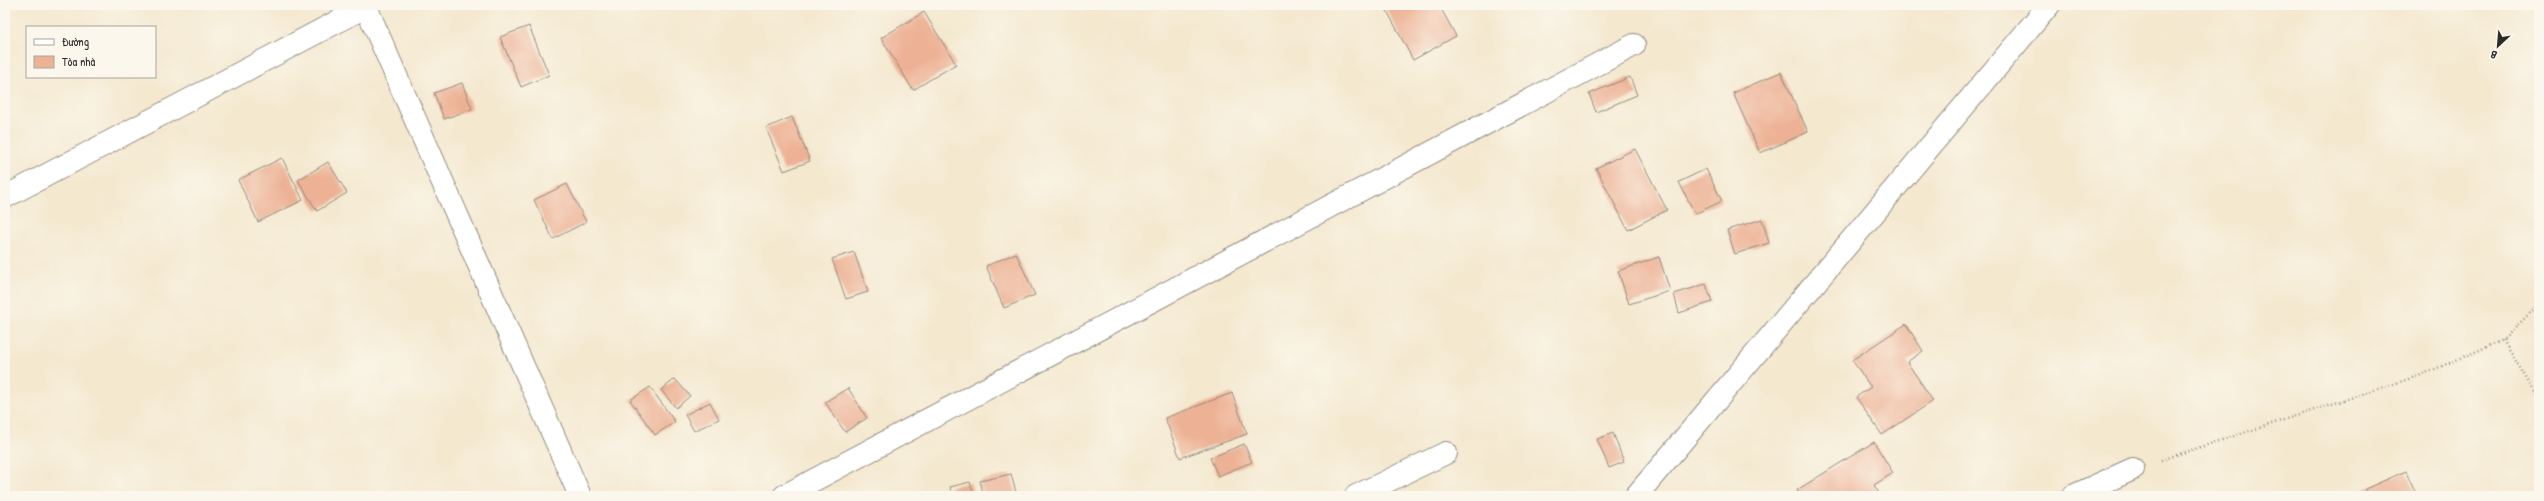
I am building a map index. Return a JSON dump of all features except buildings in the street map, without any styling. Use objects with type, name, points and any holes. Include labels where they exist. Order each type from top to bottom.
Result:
[{"type":"street","points":[[1636,496],[2049,5]]},
{"type":"street","points":[[5,197],[367,6],[580,496]]},
{"type":"street","points":[[784,496],[1634,45]]},
{"type":"street","points":[[1356,496],[1446,454]]},
{"type":"street","points":[[2073,496],[2133,469]]},
{"type":"path","points":[[2133,469],[2421,375],[2503,340],[2539,304]]},
{"type":"path","points":[[2503,340],[2539,399]]}]
